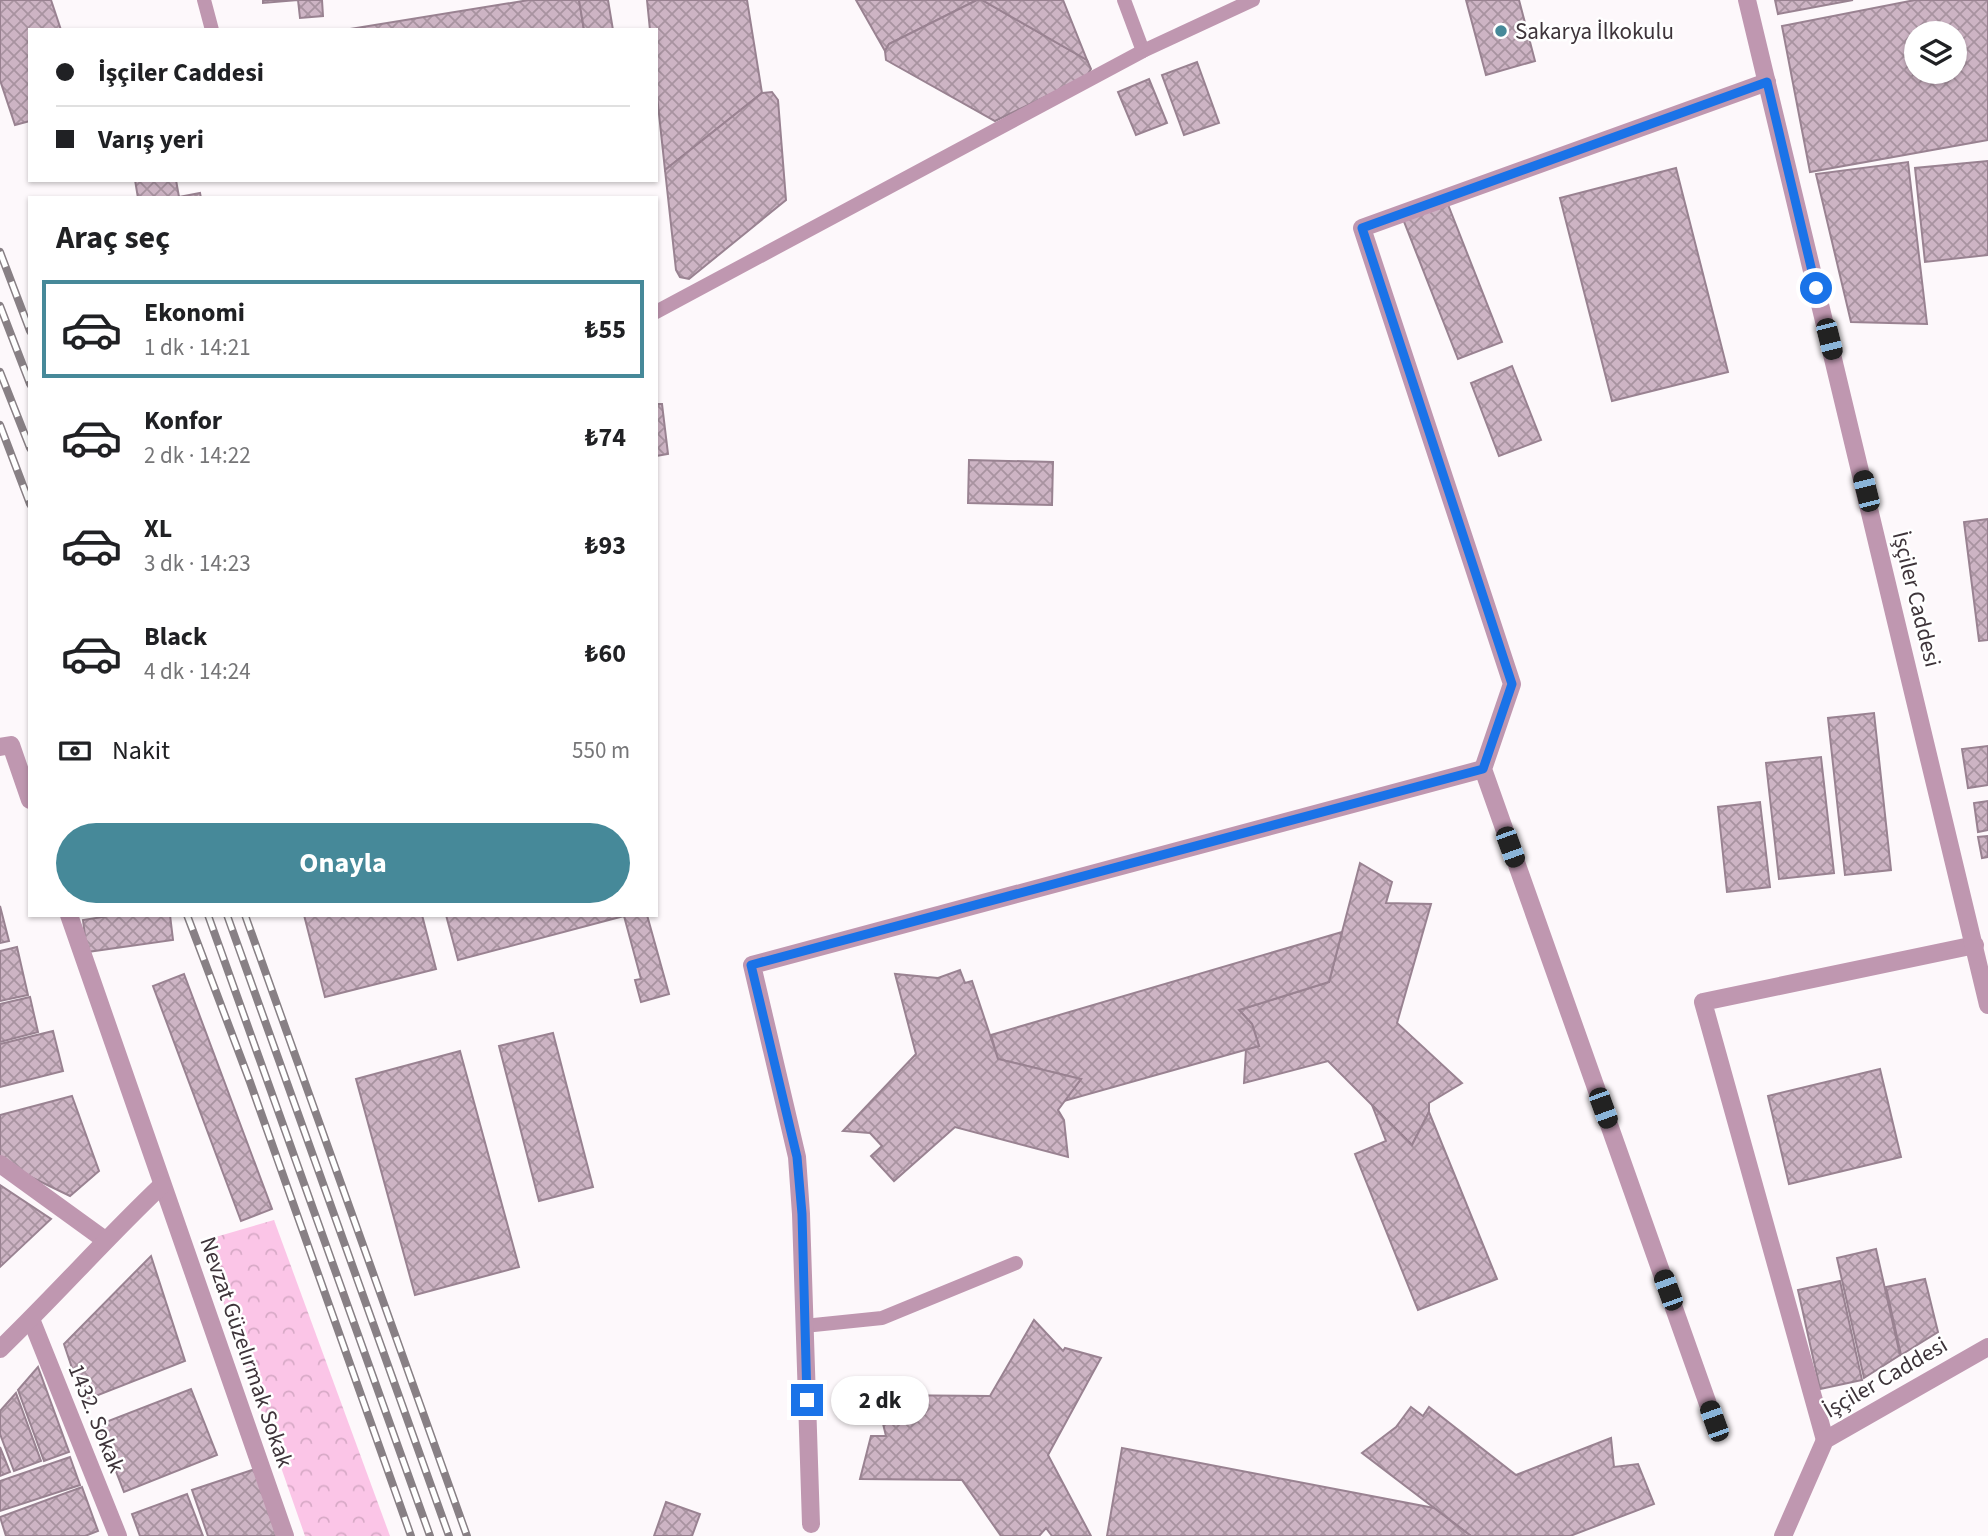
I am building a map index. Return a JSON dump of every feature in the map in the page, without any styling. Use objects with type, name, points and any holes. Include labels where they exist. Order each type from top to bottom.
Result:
[{"type":"street","name":"İşçiler Caddesi","points":[[1748,0],[1988,1005]]},
{"type":"street","points":[[1714,1421],[1483,769],[1512,684],[1362,228],[1767,82]]},
{"type":"street","points":[[5,746],[28,796]]},
{"type":"street","points":[[810,1524],[802,1214],[797,1157],[751,965],[1483,769]]},
{"type":"street","name":"Nevzat Güzelırmak Sokak","points":[[70,917],[285,1536]]},
{"type":"street","points":[[1825,1440],[1703,1002],[1975,944]]},
{"type":"street","points":[[0,1164],[105,1240]]},
{"type":"street","points":[[0,1349],[162,1185]]},
{"type":"street","name":"1432. Sokak","points":[[31,1319],[118,1536]]},
{"type":"street","name":"İşçiler Caddesi","points":[[1783,1536],[1825,1440],[1988,1347]]},
{"type":"lane","points":[[204,0],[211,28]]},
{"type":"lane","points":[[1124,0],[1143,51]]},
{"type":"lane","points":[[658,311],[1143,51],[1253,0]]},
{"type":"lane","points":[[804,1326],[882,1318],[1016,1263]]},
{"type":"green space","points":[[274,1220],[390,1536],[305,1536],[202,1241]]},
{"type":"building","points":[[0,0],[51,0],[60,28],[28,28],[28,122],[15,125],[0,80]]},
{"type":"building","points":[[263,0],[298,0],[263,3]]},
{"type":"building","points":[[298,0],[322,0],[323,16],[300,18]]},
{"type":"building","points":[[529,0],[579,0],[584,28],[356,28]]},
{"type":"building","points":[[579,0],[608,0],[613,28],[584,28]]},
{"type":"building","points":[[647,0],[747,0],[762,93],[665,170],[658,105],[658,28],[650,28]]},
{"type":"building","points":[[856,0],[977,0],[889,44],[885,51]]},
{"type":"building","points":[[977,0],[982,0],[1087,60],[1091,69],[1086,77],[995,121],[886,60],[885,51],[889,44]]},
{"type":"building","points":[[982,0],[1063,0],[1087,60]]},
{"type":"building","name":"Sakarya İlkokulu","points":[[1466,0],[1519,0],[1535,61],[1486,75]]},
{"type":"building","points":[[1775,0],[1853,0],[1778,14]]},
{"type":"building","points":[[1915,0],[1988,0],[1988,140],[1810,172],[1782,26]]},
{"type":"building","points":[[1197,62],[1219,123],[1184,135],[1162,75]]},
{"type":"building","points":[[1149,79],[1167,123],[1136,135],[1118,92]]},
{"type":"building","points":[[772,92],[778,100],[786,200],[689,279],[680,277],[676,270],[665,170],[762,93]]},
{"type":"building","points":[[1988,161],[1988,255],[1925,262],[1915,168]]},
{"type":"building","points":[[1908,162],[1927,324],[1851,322],[1816,174]]},
{"type":"building","points":[[1676,168],[1728,372],[1612,401],[1560,198]]},
{"type":"building","points":[[135,182],[176,182],[179,196],[138,196]]},
{"type":"building","points":[[1447,202],[1502,342],[1458,359],[1403,219]]},
{"type":"building","points":[[1512,366],[1541,440],[1499,456],[1471,383]]},
{"type":"building","points":[[658,404],[662,404],[668,454],[658,456]]},
{"type":"building","points":[[969,460],[1053,462],[1052,505],[968,503]]},
{"type":"building","points":[[1988,519],[1988,640],[1979,641],[1964,522]]},
{"type":"building","points":[[1874,713],[1891,870],[1845,875],[1828,718]]},
{"type":"building","points":[[1988,746],[1988,785],[1968,788],[1962,749]]},
{"type":"building","points":[[1821,757],[1834,873],[1779,879],[1766,763]]},
{"type":"building","points":[[1988,801],[1988,830],[1978,832],[1974,803]]},
{"type":"building","points":[[1760,802],[1770,887],[1727,892],[1718,807]]},
{"type":"building","points":[[1988,836],[1988,857],[1982,858],[1978,837]]},
{"type":"building","points":[[1360,863],[1392,882],[1386,903],[1431,904],[1397,1023],[1462,1083],[1429,1103],[1429,1112],[1412,1145],[1328,1061],[1244,1083],[1246,1049],[1259,1046],[1252,1024],[1239,1010],[1329,982]]},
{"type":"building","points":[[0,906],[9,941],[0,943]]},
{"type":"building","points":[[102,917],[170,917],[173,940],[87,952],[83,920]]},
{"type":"building","points":[[305,917],[423,917],[436,969],[325,997]]},
{"type":"building","points":[[447,917],[620,917],[458,960]]},
{"type":"building","points":[[624,917],[648,917],[669,994],[641,1002],[635,980],[641,979]]},
{"type":"building","points":[[1342,932],[1329,982],[1239,1010],[1252,1024],[1259,1046],[1064,1101],[1081,1079],[998,1059],[991,1035]]},
{"type":"building","points":[[17,947],[28,995],[0,1001],[0,951]]},
{"type":"building","points":[[960,970],[965,983],[972,981],[998,1059],[1081,1079],[1058,1110],[1064,1120],[1068,1157],[955,1127],[894,1181],[871,1156],[882,1146],[870,1133],[843,1131],[916,1054],[895,974],[938,978]]},
{"type":"building","points":[[184,974],[272,1209],[241,1221],[153,986]]},
{"type":"building","points":[[30,997],[38,1032],[0,1042],[0,1004]]},
{"type":"building","points":[[53,1031],[63,1071],[0,1087],[0,1044]]},
{"type":"building","points":[[553,1033],[593,1187],[539,1201],[499,1046]]},
{"type":"building","points":[[460,1051],[519,1267],[415,1295],[356,1079]]},
{"type":"building","points":[[1880,1069],[1901,1157],[1789,1184],[1768,1096]]},
{"type":"building","points":[[72,1096],[99,1171],[70,1196],[4,1164],[0,1157],[0,1115]]},
{"type":"building","points":[[1372,1105],[1412,1145],[1429,1112],[1497,1279],[1418,1310],[1355,1154],[1386,1141]]},
{"type":"building","points":[[0,1185],[51,1219],[0,1267]]},
{"type":"building","points":[[1876,1249],[1900,1355],[1864,1378],[1837,1258]]},
{"type":"building","points":[[151,1256],[185,1361],[83,1401],[64,1344]]},
{"type":"building","points":[[1925,1279],[1938,1332],[1901,1355],[1886,1287]]},
{"type":"building","points":[[1840,1281],[1862,1380],[1820,1389],[1798,1290]]},
{"type":"building","points":[[1034,1320],[1063,1351],[1065,1348],[1101,1358],[1048,1455],[1091,1536],[1052,1536],[1046,1528],[1039,1536],[1001,1536],[962,1480],[860,1479],[871,1436],[886,1436],[876,1395],[990,1396]]},
{"type":"building","points":[[38,1367],[69,1452],[44,1461],[18,1390]]},
{"type":"building","points":[[191,1389],[217,1455],[124,1492],[98,1425]]},
{"type":"building","points":[[16,1393],[41,1461],[14,1471],[0,1434],[0,1411]]},
{"type":"building","points":[[1411,1407],[1423,1416],[1429,1407],[1516,1475],[1611,1438],[1614,1467],[1638,1464],[1654,1504],[1570,1536],[1471,1536],[1362,1453],[1396,1427]]},
{"type":"building","points":[[0,1447],[10,1472],[0,1476]]},
{"type":"building","points":[[1122,1448],[1434,1508],[1471,1536],[1107,1536]]},
{"type":"building","points":[[70,1457],[80,1485],[0,1511],[0,1481]]},
{"type":"building","points":[[255,1469],[277,1536],[208,1536],[192,1490]]},
{"type":"building","points":[[82,1487],[98,1531],[85,1536],[6,1536],[0,1517]]},
{"type":"building","points":[[187,1494],[203,1536],[140,1536],[132,1514]]},
{"type":"building","points":[[666,1502],[700,1514],[692,1536],[654,1536]]},
{"type":"railway","points":[[0,252],[28,326]]},
{"type":"railway","points":[[0,306],[28,379]]},
{"type":"railway","points":[[0,372],[28,443]]},
{"type":"railway","points":[[0,425],[28,499]]},
{"type":"railway","points":[[188,917],[250,1082],[411,1536]]},
{"type":"railway","points":[[209,917],[430,1536]]},
{"type":"railway","points":[[228,917],[449,1536]]},
{"type":"railway","points":[[246,917],[467,1536]]},
{"type":"place","name":"Sakarya İlkokulu","points":[[1501,31]]},
{"type":"route","points":[[807,1400],[802,1214],[797,1157],[751,965],[1483,769],[1512,684],[1362,228],[1767,82],[1816,288]]}]
